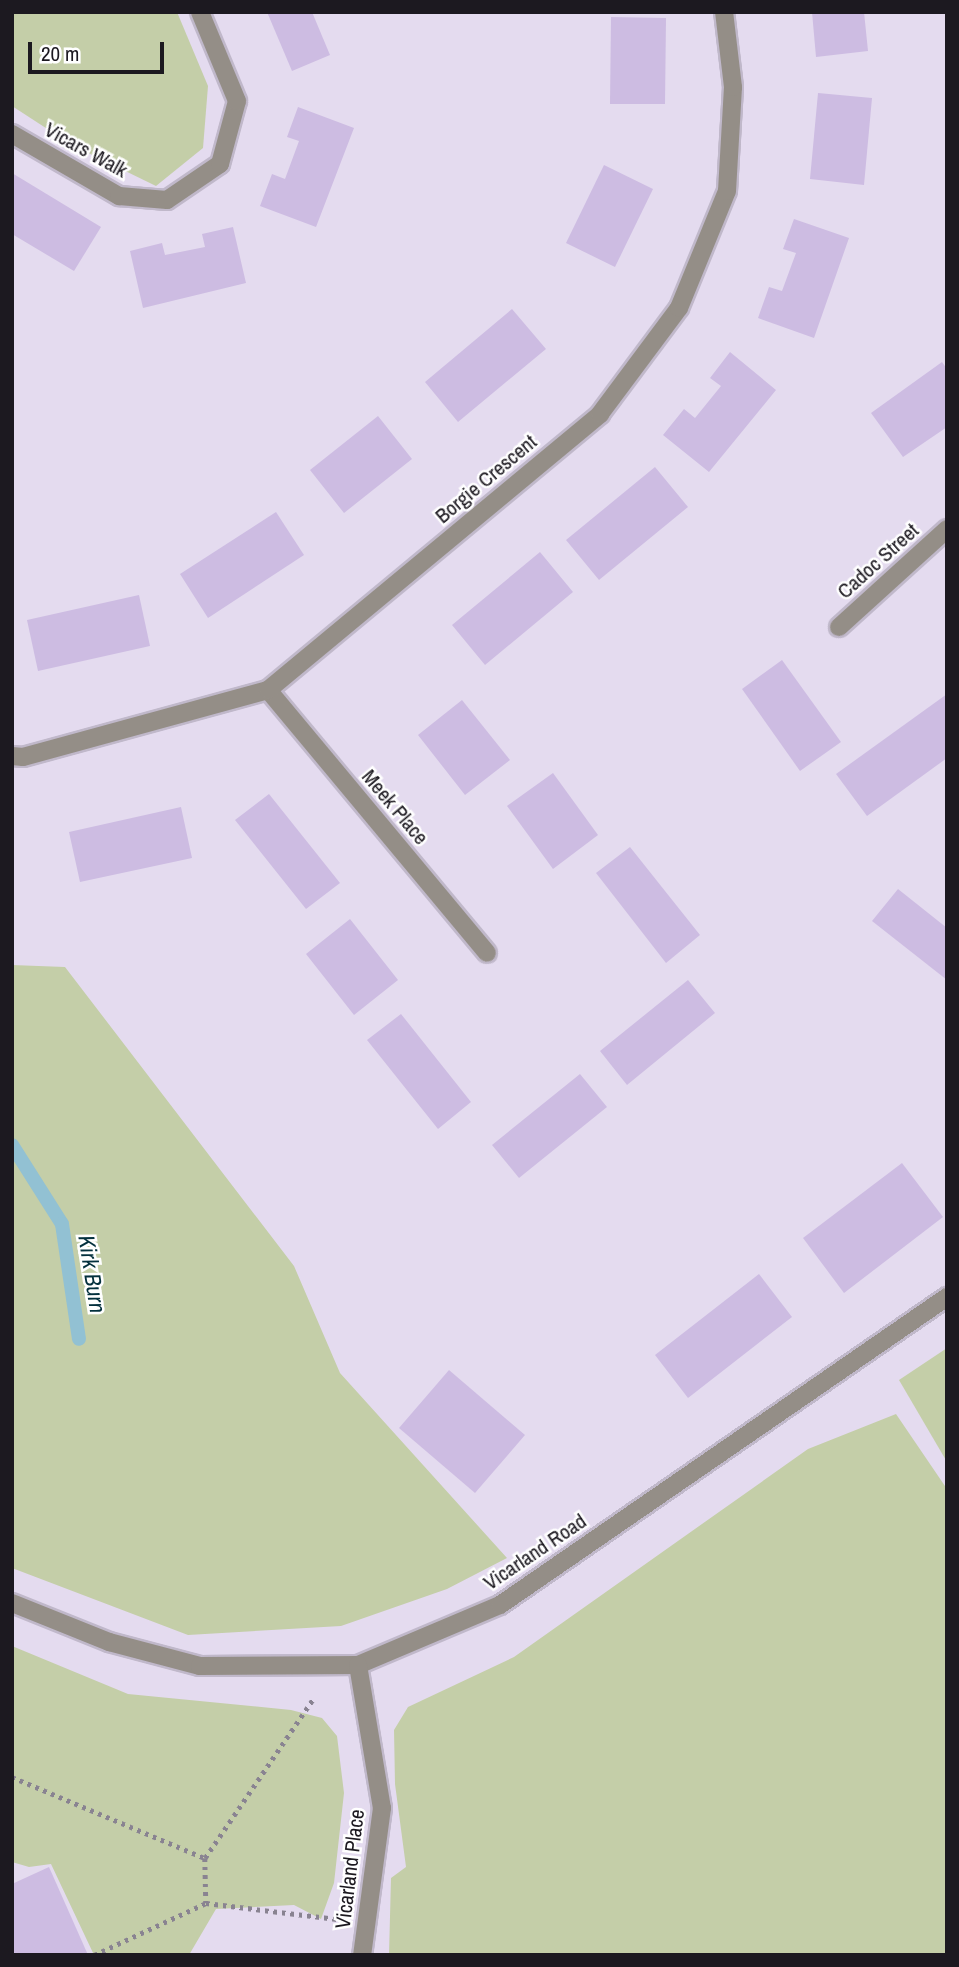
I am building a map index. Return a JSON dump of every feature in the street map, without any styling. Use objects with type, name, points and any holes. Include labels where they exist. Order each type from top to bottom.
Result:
[{"type":"street","name":"Vicars Walk","points":[[12,134],[119,196],[167,200],[220,164],[237,101],[200,12]]},
{"type":"street","name":"Borgie Crescent","points":[[12,756],[23,757],[268,690],[600,414],[679,308],[727,191],[733,87],[724,12]]},
{"type":"street","name":"Cadoc Street","points":[[839,627],[947,529]]},
{"type":"street","name":"Meek Place","points":[[268,690],[487,953]]},
{"type":"street","name":"Vicarland Road","points":[[12,1603],[109,1642],[200,1667],[358,1665],[500,1605],[947,1297]]},
{"type":"street","name":"Vicarland Place","points":[[358,1665],[382,1808],[362,1955]]},
{"type":"path","points":[[206,1903],[205,1858],[335,1666]]},
{"type":"path","points":[[12,1777],[205,1858]]},
{"type":"path","points":[[94,1955],[206,1903],[366,1922]]},
{"type":"green space","points":[[12,12],[177,12],[208,86],[203,148],[156,186],[72,145],[12,106]]},
{"type":"green space","points":[[12,965],[65,967],[294,1266],[340,1373],[507,1558],[447,1589],[341,1626],[188,1635],[12,1568]]},
{"type":"green space","points":[[947,1348],[947,1462],[899,1380]]},
{"type":"green space","points":[[896,1414],[947,1489],[947,1955],[389,1955],[391,1878],[406,1867],[395,1784],[394,1730],[408,1707],[514,1657],[808,1449]]},
{"type":"green space","points":[[12,1646],[128,1694],[291,1710],[322,1718],[337,1736],[344,1793],[334,1883],[321,1919],[294,1905],[216,1909],[189,1955],[94,1955],[51,1864],[29,1867],[12,1862]]},
{"type":"building","points":[[267,12],[312,12],[330,55],[292,71]]},
{"type":"building","points":[[812,12],[864,12],[868,51],[816,57]]},
{"type":"building","points":[[611,17],[666,18],[665,104],[610,104]]},
{"type":"building","points":[[818,93],[872,98],[864,185],[810,179]]},
{"type":"building","points":[[298,107],[354,128],[316,227],[260,206],[272,174],[285,179],[299,141],[287,137]]},
{"type":"building","points":[[604,165],[653,189],[615,267],[566,243]]},
{"type":"building","points":[[12,173],[101,227],[74,271],[12,234]]},
{"type":"building","points":[[794,219],[849,238],[814,338],[758,318],[769,287],[782,291],[796,253],[783,249]]},
{"type":"building","points":[[233,227],[246,283],[143,308],[130,251],[162,243],[165,255],[205,247],[202,234]]},
{"type":"building","points":[[512,309],[546,349],[458,422],[425,382]]},
{"type":"building","points":[[730,352],[776,390],[709,472],[663,435],[684,409],[695,418],[721,386],[710,378]]},
{"type":"building","points":[[942,362],[947,369],[947,427],[903,457],[871,413]]},
{"type":"building","points":[[378,416],[412,459],[344,513],[310,470]]},
{"type":"building","points":[[655,467],[688,507],[599,580],[566,540]]},
{"type":"building","points":[[276,512],[304,555],[208,618],[180,574]]},
{"type":"building","points":[[540,552],[573,592],[485,665],[452,625]]},
{"type":"building","points":[[139,595],[150,646],[38,671],[27,620]]},
{"type":"building","points":[[782,660],[841,742],[800,771],[742,689]]},
{"type":"building","points":[[947,694],[947,758],[867,816],[836,774]]},
{"type":"building","points":[[462,700],[510,760],[465,795],[418,735]]},
{"type":"building","points":[[553,773],[598,835],[553,869],[507,806]]},
{"type":"building","points":[[269,794],[340,883],[306,909],[235,820]]},
{"type":"building","points":[[181,807],[192,858],[80,882],[69,832]]},
{"type":"building","points":[[630,847],[700,935],[666,963],[596,873]]},
{"type":"building","points":[[898,889],[947,928],[947,980],[872,921]]},
{"type":"building","points":[[350,919],[398,980],[354,1015],[306,954]]},
{"type":"building","points":[[688,980],[715,1013],[627,1085],[600,1051]]},
{"type":"building","points":[[401,1014],[471,1102],[438,1129],[367,1040]]},
{"type":"building","points":[[580,1074],[607,1107],[519,1178],[492,1145]]},
{"type":"building","points":[[902,1163],[943,1217],[844,1293],[803,1238]]},
{"type":"building","points":[[759,1274],[792,1317],[688,1398],[655,1355]]},
{"type":"building","points":[[449,1370],[525,1435],[475,1493],[399,1428]]},
{"type":"building","points":[[49,1867],[88,1955],[12,1955],[12,1884]]},
{"type":"waterway","name":"Kirk Burn","points":[[12,1145],[62,1224],[79,1339]]}]
